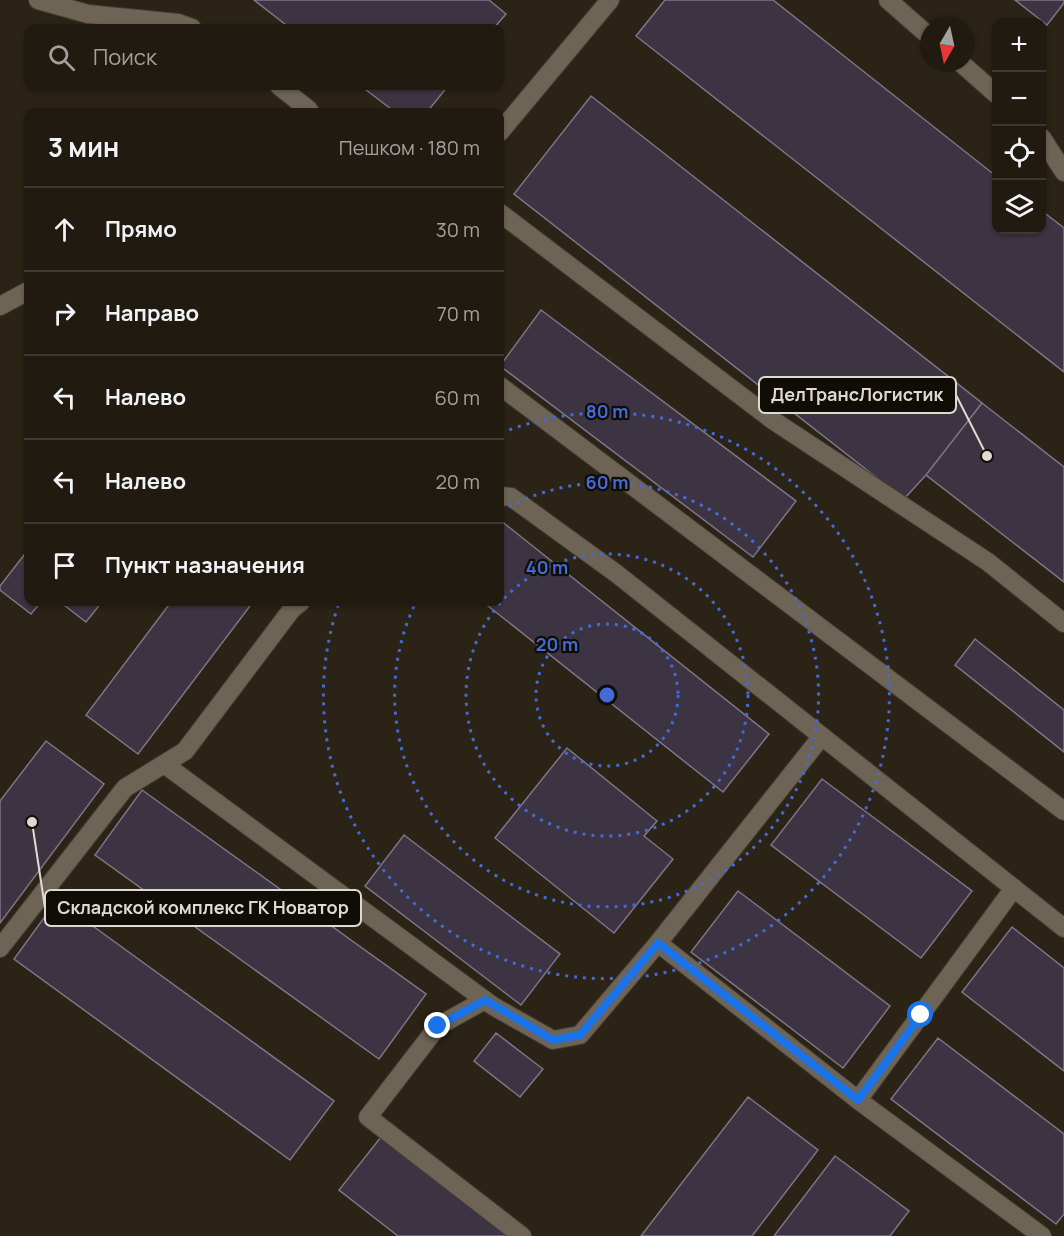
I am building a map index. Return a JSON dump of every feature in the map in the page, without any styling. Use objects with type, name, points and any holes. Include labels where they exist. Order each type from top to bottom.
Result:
[{"type":"lane","points":[[38,0],[88,14],[181,24]]},
{"type":"lane","points":[[504,127],[610,0]]},
{"type":"lane","points":[[888,0],[920,28]]},
{"type":"lane","points":[[971,72],[992,90]]},
{"type":"lane","points":[[284,90],[307,108]]},
{"type":"lane","points":[[1046,145],[1064,172]]},
{"type":"lane","points":[[504,216],[774,421],[988,562],[1064,623]]},
{"type":"lane","points":[[0,306],[24,293]]},
{"type":"lane","points":[[504,389],[1064,811]]},
{"type":"lane","points":[[504,496],[511,497],[617,574],[1064,927]]},
{"type":"lane","points":[[0,948],[125,788],[185,751],[296,606]]},
{"type":"lane","points":[[164,764],[485,1000],[553,1040],[580,1035],[658,943],[822,736]]},
{"type":"lane","points":[[858,1100],[1014,888]]},
{"type":"lane","points":[[658,943],[858,1100],[1042,1236]]},
{"type":"lane","points":[[485,1000],[438,1026],[368,1117],[522,1236]]},
{"type":"building","points":[[254,0],[489,0],[506,14],[497,24],[285,24]]},
{"type":"building","points":[[665,0],[773,0],[992,173],[992,234],[1046,234],[1046,214],[1064,228],[1064,372],[636,36]]},
{"type":"building","points":[[1015,0],[1064,0],[1047,25],[1046,18],[1038,18]]},
{"type":"building","points":[[366,90],[445,90],[430,108],[390,108]]},
{"type":"building","points":[[591,96],[982,403],[926,475],[904,499],[514,194]]},
{"type":"building","points":[[541,310],[796,501],[753,557],[504,369],[504,361]]},
{"type":"building","points":[[982,403],[1064,467],[1064,582],[926,475]]},
{"type":"building","points":[[504,523],[769,734],[723,792],[488,606],[504,606]]},
{"type":"building","points":[[24,555],[24,606],[38,606],[31,614],[0,590],[0,586]]},
{"type":"building","points":[[65,606],[99,606],[86,622]]},
{"type":"building","points":[[168,606],[250,606],[138,754],[86,715]]},
{"type":"building","points":[[975,639],[1064,710],[1064,752],[955,665]]},
{"type":"building","points":[[46,741],[104,784],[0,923],[0,801]]},
{"type":"building","points":[[567,748],[657,821],[644,836],[673,859],[614,933],[495,838]]},
{"type":"building","points":[[822,779],[972,891],[921,958],[771,845]]},
{"type":"building","points":[[142,790],[426,994],[379,1059],[95,855]]},
{"type":"building","points":[[404,835],[560,954],[521,1005],[365,886]]},
{"type":"building","points":[[738,891],[890,1006],[843,1068],[691,952]]},
{"type":"building","points":[[57,900],[334,1101],[290,1160],[14,959]]},
{"type":"building","points":[[1012,927],[1064,968],[1064,1071],[962,992]]},
{"type":"building","points":[[496,1033],[543,1069],[520,1097],[474,1061]]},
{"type":"building","points":[[938,1038],[1064,1134],[1064,1214],[1056,1224],[891,1099]]},
{"type":"building","points":[[748,1097],[818,1150],[752,1236],[641,1236]]},
{"type":"building","points":[[381,1137],[508,1236],[398,1236],[339,1190]]},
{"type":"building","points":[[835,1156],[909,1211],[890,1236],[774,1236]]},
{"type":"place","name":"ДелТрансЛогистик","points":[[987,456]]},
{"type":"place","name":"Складской комплекс ГК Новатор","points":[[32,822]]},
{"type":"route","points":[[438,1026],[485,1000],[553,1040],[580,1035],[658,943],[858,1100],[921,1015]]}]
